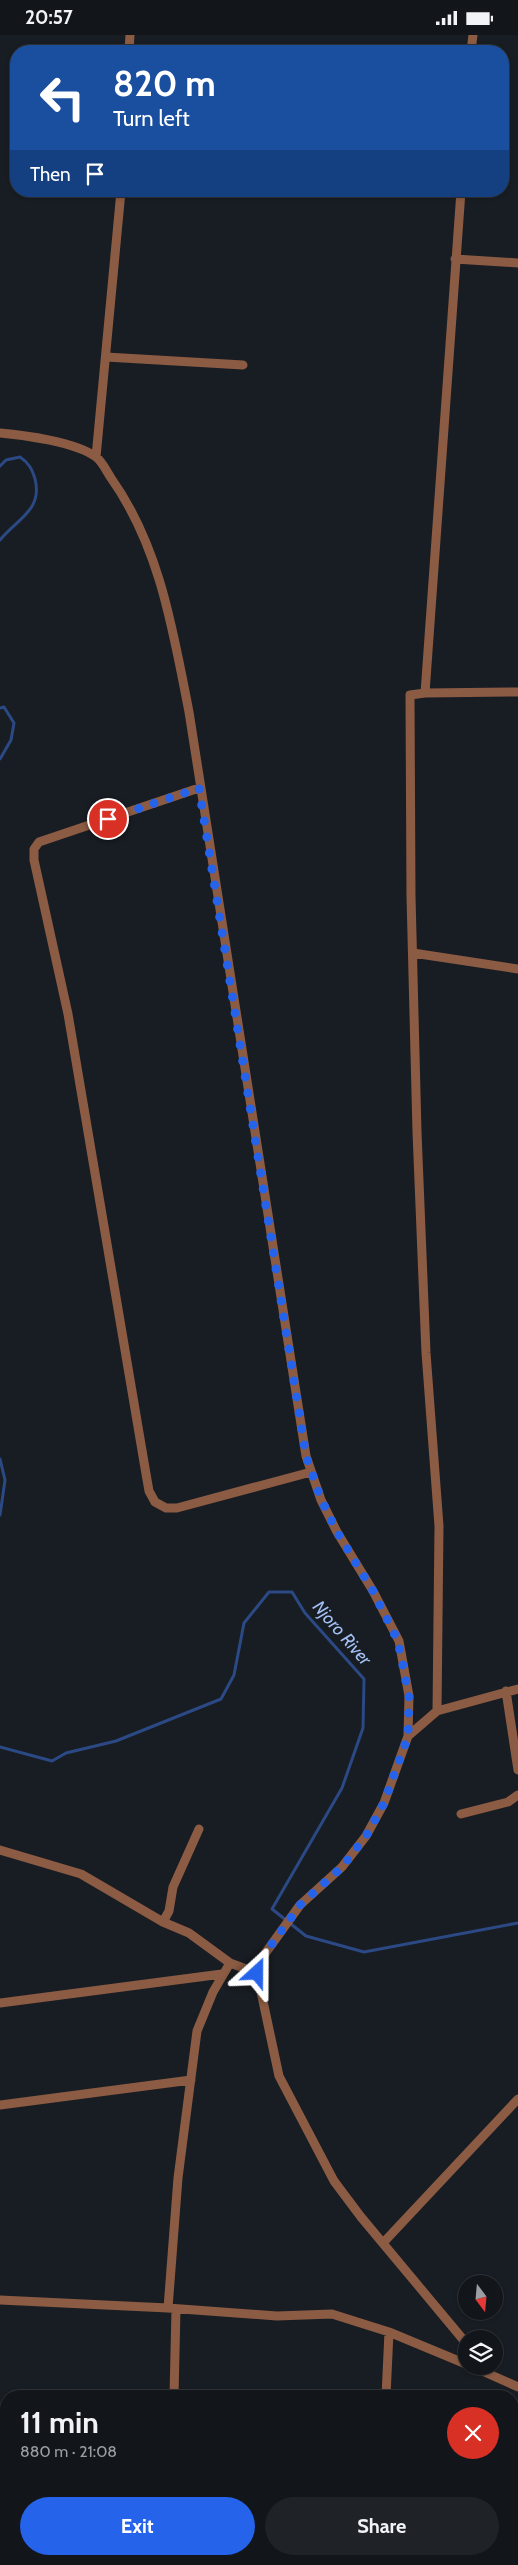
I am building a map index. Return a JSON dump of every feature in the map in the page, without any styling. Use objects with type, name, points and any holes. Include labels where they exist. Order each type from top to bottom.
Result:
[{"type":"street","points":[[96,457],[120,197]]},
{"type":"street","points":[[425,693],[461,197]]},
{"type":"street","points":[[456,259],[518,263]]},
{"type":"street","points":[[106,357],[243,365]]},
{"type":"street","points":[[0,433],[23,435],[66,444],[96,457],[123,495],[143,535],[161,583],[189,712],[199,788],[306,1456],[321,1499],[337,1532],[373,1591],[398,1641],[409,1696],[408,1736],[384,1803],[366,1836],[342,1867],[300,1905],[259,1962],[257,1973],[280,2076],[334,2181],[458,2333]]},
{"type":"street","points":[[437,1711],[439,1526],[426,1353],[413,953],[410,695],[425,693],[518,692]]},
{"type":"street","points":[[199,788],[39,842],[34,849],[34,860],[68,1014],[149,1491],[154,1503],[166,1508],[177,1508],[311,1472]]},
{"type":"street","points":[[413,953],[518,969]]},
{"type":"street","points":[[408,1736],[437,1711],[518,1689]]},
{"type":"street","points":[[506,1691],[518,1770]]},
{"type":"street","points":[[461,1814],[508,1802],[518,1795]]},
{"type":"street","points":[[163,1922],[169,1911],[173,1887],[199,1829]]},
{"type":"street","points":[[0,1850],[81,1874],[163,1922],[189,1933],[230,1963],[257,1973]]},
{"type":"street","points":[[174,2390],[172,2309],[178,2178],[197,2031],[222,1974],[230,1963]]},
{"type":"street","points":[[0,2003],[222,1974]]},
{"type":"street","points":[[0,2105],[191,2080]]},
{"type":"street","points":[[383,2243],[518,2099]]},
{"type":"street","points":[[0,2300],[276,2316],[332,2314],[389,2331],[458,2361]]},
{"type":"street","points":[[386,2390],[389,2331]]},
{"type":"street","points":[[494,2376],[518,2387]]},
{"type":"waterway","name":"Njoro River","points":[[0,466],[6,460],[20,457],[31,469],[35,479],[36,490],[35,499],[27,513],[0,540]]},
{"type":"waterway","name":"Njoro River","points":[[0,708],[4,707],[14,723],[11,740],[0,759]]},
{"type":"waterway","name":"Njoro River","points":[[0,1459],[5,1480],[0,1515]]},
{"type":"waterway","name":"Njoro River","points":[[0,1747],[52,1761],[66,1753],[116,1741],[221,1699],[234,1675],[244,1623],[269,1592],[292,1592],[305,1613],[364,1679],[363,1728],[342,1788],[272,1909],[306,1936],[364,1952],[518,1923]]},
{"type":"route","points":[[108,819],[199,788],[306,1456],[321,1499],[337,1532],[373,1591],[398,1641],[409,1696],[408,1736],[384,1803],[366,1836],[342,1867],[300,1905],[259,1962],[257,1973]]}]
